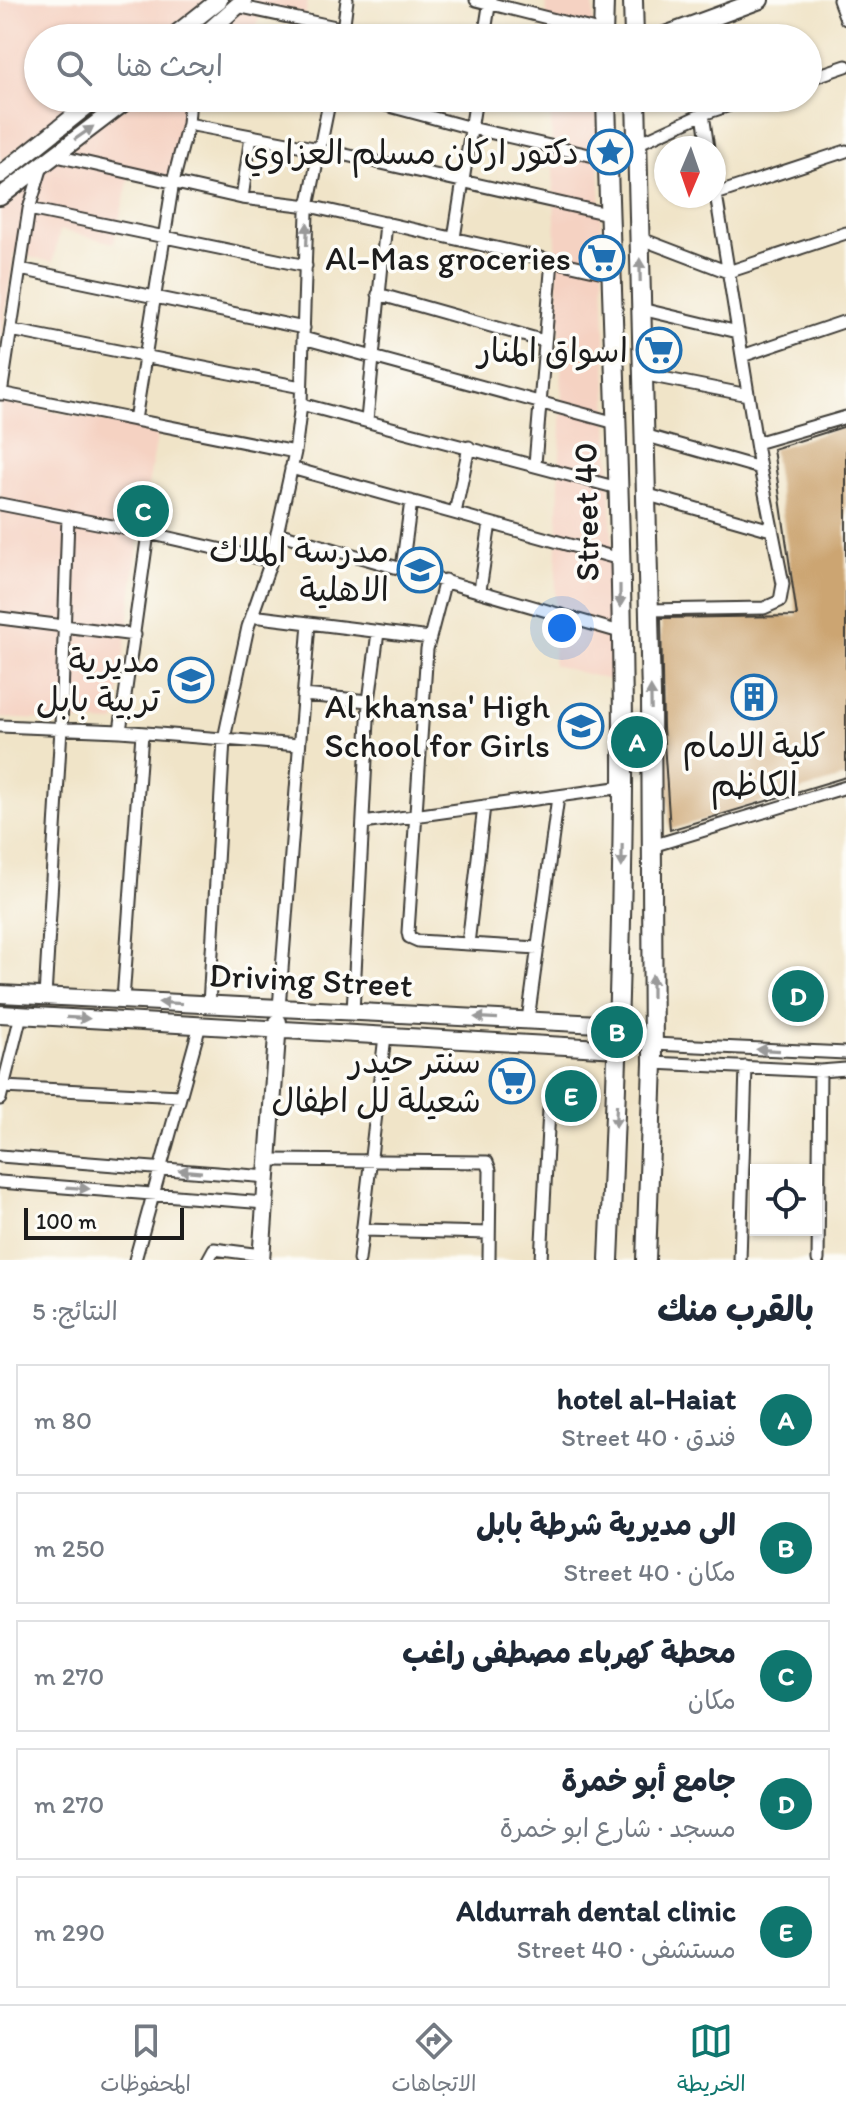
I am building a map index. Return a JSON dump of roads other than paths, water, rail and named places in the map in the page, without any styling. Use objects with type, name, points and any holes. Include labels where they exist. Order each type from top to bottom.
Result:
[{"type":"main road","points":[[603,24],[604,0]]},
{"type":"main road","points":[[633,0],[634,24]]},
{"type":"main road","name":"Street 40","points":[[606,112],[620,559],[623,787],[620,1025],[609,1260]]},
{"type":"main road","name":"Street 40","points":[[636,112],[652,846],[653,1054],[646,1260]]},
{"type":"main road","points":[[616,427],[633,437],[644,433]]},
{"type":"main road","points":[[617,464],[634,459],[644,466]]},
{"type":"street","points":[[189,24],[219,0]]},
{"type":"street","points":[[344,24],[347,0]]},
{"type":"street","points":[[476,0],[565,24]]},
{"type":"street","points":[[839,0],[846,19]]},
{"type":"street","points":[[486,24],[490,2]]},
{"type":"street","points":[[694,24],[751,2]]},
{"type":"street","points":[[217,24],[240,3],[315,24]]},
{"type":"street","points":[[822,74],[846,66]]},
{"type":"street","points":[[0,175],[79,112]]},
{"type":"street","points":[[0,197],[111,112]]},
{"type":"street","points":[[135,420],[173,182],[189,112]]},
{"type":"street","points":[[209,1005],[224,739],[252,616],[271,561],[295,452],[301,404],[309,206],[327,112]]},
{"type":"street","points":[[412,112],[607,159]]},
{"type":"street","points":[[454,238],[474,112]]},
{"type":"street","points":[[637,144],[709,112]]},
{"type":"street","points":[[703,114],[706,136]]},
{"type":"street","points":[[188,124],[319,149],[608,214]]},
{"type":"street","points":[[242,198],[251,136]]},
{"type":"street","points":[[726,185],[846,151]]},
{"type":"street","points":[[48,159],[242,198],[309,206],[612,274]]},
{"type":"street","points":[[48,159],[29,209],[1,394],[295,452]]},
{"type":"street","points":[[649,610],[764,608],[780,601],[783,584],[760,468],[718,208]]},
{"type":"street","points":[[29,209],[306,266]]},
{"type":"street","points":[[367,420],[386,223]]},
{"type":"street","points":[[639,238],[728,272],[846,233]]},
{"type":"street","points":[[535,464],[552,260]]},
{"type":"street","points":[[20,269],[304,333],[372,357],[616,427]]},
{"type":"street","points":[[378,294],[544,341]]},
{"type":"street","points":[[641,309],[738,332]]},
{"type":"street","points":[[742,356],[846,321]]},
{"type":"street","points":[[11,330],[301,387]]},
{"type":"street","points":[[642,374],[748,395]]},
{"type":"street","points":[[301,404],[618,488]]},
{"type":"street","points":[[756,443],[846,417]]},
{"type":"street","points":[[644,433],[760,468]]},
{"type":"street","points":[[455,513],[469,447]]},
{"type":"street","points":[[291,468],[620,559]]},
{"type":"street","points":[[645,494],[771,530]]},
{"type":"street","points":[[402,568],[411,501]]},
{"type":"street","points":[[0,504],[271,561]]},
{"type":"street","points":[[45,997],[61,728],[68,517]]},
{"type":"street","points":[[480,590],[490,523]]},
{"type":"street","points":[[120,731],[148,533]]},
{"type":"street","points":[[277,533],[620,632]]},
{"type":"street","points":[[445,580],[427,649],[414,816],[409,937],[418,941],[538,948]]},
{"type":"street","points":[[252,616],[430,638]]},
{"type":"street","points":[[0,618],[135,635]]},
{"type":"street","points":[[208,1260],[214,1249],[261,1258],[309,623]]},
{"type":"street","points":[[353,1012],[369,701],[378,632]]},
{"type":"street","points":[[303,695],[369,701]]},
{"type":"street","points":[[0,726],[120,731],[299,745]]},
{"type":"street","points":[[123,1000],[142,733]]},
{"type":"street","points":[[363,823],[623,787]]},
{"type":"street","points":[[652,846],[846,787]]},
{"type":"street","points":[[528,1020],[558,797]]},
{"type":"street","points":[[468,944],[484,806]]},
{"type":"street","name":"Driving Street","points":[[0,994],[620,1025]]},
{"type":"street","name":"Driving Street","points":[[0,1014],[619,1049]]},
{"type":"street","points":[[21,1015],[1,1093],[180,1096]]},
{"type":"street","points":[[135,1260],[200,1025]]},
{"type":"street","points":[[359,1260],[385,1036]]},
{"type":"street","points":[[653,1054],[846,1053]]},
{"type":"street","points":[[653,1054],[746,1067],[820,1071],[846,1069]]},
{"type":"street","points":[[740,1260],[746,1067]]},
{"type":"street","points":[[818,1260],[820,1071]]},
{"type":"street","points":[[541,1260],[549,1110]]},
{"type":"street","points":[[0,1156],[268,1177]]},
{"type":"street","points":[[270,1160],[487,1162],[490,1170],[489,1260]]},
{"type":"street","points":[[0,1182],[265,1203]]},
{"type":"street","points":[[363,1230],[489,1233]]},
{"type":"place","name":"دكتور اركان مسلم العزاوي","points":[[610,152]]},
{"type":"place","name":"Al-Mas groceries","points":[[602,258]]},
{"type":"place","name":"اسواق المنار","points":[[659,350]]},
{"type":"place","name":"محطة كهرباء مصطفى راغب","points":[[143,511]]},
{"type":"place","name":"مدرسة الملاك الاهلية","points":[[420,570]]},
{"type":"place","name":"مديرية تربية بابل","points":[[191,680]]},
{"type":"place","name":"كلية الامام الكاظم","points":[[754,697]]},
{"type":"place","name":"Al khansa' High School for Girls","points":[[581,726]]},
{"type":"place","name":"hotel al-Haiat","points":[[637,742]]},
{"type":"place","name":"جامع أبو خمرة","points":[[798,996]]},
{"type":"place","name":"الى مديرية شرطة بابل","points":[[617,1032]]},
{"type":"place","name":"سنتر حيدر شعيلة لل اطفال","points":[[512,1081]]},
{"type":"place","name":"Aldurrah dental clinic","points":[[571,1096]]}]
